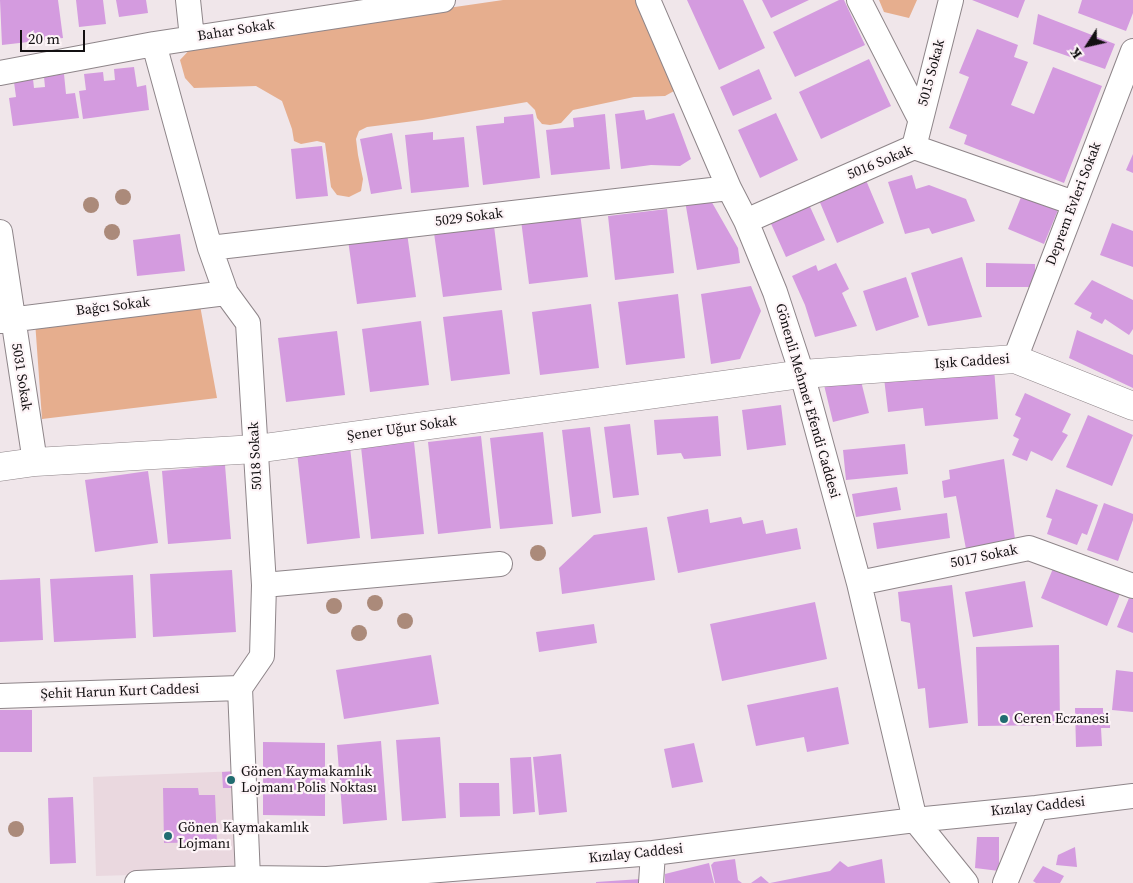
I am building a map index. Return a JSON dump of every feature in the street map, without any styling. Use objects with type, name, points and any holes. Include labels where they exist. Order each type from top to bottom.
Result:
[{"type":"street","points":[[188,0],[192,38]]},
{"type":"street","name":"Bahar Sokak","points":[[0,73],[154,44],[443,0]]},
{"type":"street","name":"Gönenli Mehmet Efendi Caddesi","points":[[648,0],[729,188],[746,221],[775,292],[802,374],[859,583],[915,820]]},
{"type":"street","points":[[859,0],[920,119]]},
{"type":"street","name":"5015 Sokak","points":[[914,147],[951,0]]},
{"type":"street","name":"5018 Sokak","points":[[154,44],[210,248],[226,293],[248,323],[264,585],[262,656],[240,688]]},
{"type":"street","name":"Deprem Evleri Sokak","points":[[1015,359],[1133,51]]},
{"type":"street","name":"5016 Sokak","points":[[746,221],[914,147],[1074,203]]},
{"type":"street","name":"5029 Sokak","points":[[210,248],[729,188]]},
{"type":"street","name":"5031 Sokak","points":[[0,232],[6,320],[35,462]]},
{"type":"street","name":"Bağcı Sokak","points":[[6,320],[226,293]]},
{"type":"street","name":"Işık Caddesi","points":[[802,374],[1015,359],[1133,406]]},
{"type":"street","name":"Şener Uğur Sokak","points":[[0,466],[35,462],[256,449],[802,374]]},
{"type":"street","name":"5017 Sokak","points":[[859,583],[1029,548],[1133,586]]},
{"type":"street","points":[[264,585],[500,564]]},
{"type":"street","points":[[240,688],[248,878]]},
{"type":"street","name":"Şehit Harun Kurt Caddesi","points":[[0,696],[240,688]]},
{"type":"street","name":"Kızılay Caddesi","points":[[137,883],[248,878],[327,881],[653,853],[915,820],[1133,796]]},
{"type":"street","points":[[1005,883],[1036,808]]},
{"type":"street","points":[[915,820],[966,883]]},
{"type":"street","points":[[651,883],[653,853]]},
{"type":"shaded area","points":[[503,0],[639,0],[653,32],[674,91],[665,96],[634,97],[573,110],[561,123],[550,125],[542,124],[537,118],[535,110],[527,102],[422,120],[367,127],[359,131],[356,139],[363,179],[361,191],[349,197],[337,195],[331,187],[325,143],[317,141],[301,144],[294,141],[292,129],[282,101],[256,86],[194,88],[185,78],[180,60],[194,45]]},
{"type":"shaded area","points":[[879,0],[917,0],[909,18],[884,12]]},
{"type":"shaded area","points":[[199,300],[217,398],[42,419],[35,321]]},
{"type":"shaded area","name":"Gönen Kaymakamlık Lojmanı","points":[[238,771],[242,872],[96,876],[93,777]]},
{"type":"building","points":[[0,0],[58,0],[63,38],[2,45]]},
{"type":"building","points":[[76,0],[103,0],[106,24],[79,27]]},
{"type":"building","points":[[116,0],[146,0],[148,13],[119,17]]},
{"type":"building","points":[[687,0],[743,0],[765,48],[719,70]]},
{"type":"building","points":[[762,0],[809,0],[771,18]]},
{"type":"building","points":[[839,0],[844,0],[865,45],[795,77],[773,32]]},
{"type":"building","points":[[972,0],[1025,0],[1018,18]]},
{"type":"building","points":[[1082,0],[1133,0],[1133,13],[1126,31],[1078,13]]},
{"type":"building","points":[[1038,14],[1115,44],[1105,69],[1033,44]]},
{"type":"building","points":[[977,29],[1018,45],[1014,57],[1028,62],[1011,105],[1034,114],[1053,67],[1102,86],[1064,183],[964,144],[967,135],[949,128],[969,77],[959,73]]},
{"type":"building","points":[[869,59],[891,106],[821,139],[799,92]]},
{"type":"building","points":[[134,67],[137,87],[146,85],[149,110],[83,119],[79,91],[86,90],[84,74],[103,72],[104,81],[115,80],[114,69]]},
{"type":"building","points":[[759,69],[772,99],[733,116],[720,87]]},
{"type":"building","points":[[64,74],[66,94],[75,93],[79,118],[13,126],[9,98],[16,97],[14,82],[33,79],[34,88],[45,87],[44,77]]},
{"type":"building","points":[[644,110],[646,120],[674,113],[691,159],[680,166],[651,165],[621,169],[615,114]]},
{"type":"building","points":[[776,113],[798,160],[760,178],[738,130]]},
{"type":"building","points":[[533,114],[540,178],[483,185],[476,126],[504,123],[504,117]]},
{"type":"building","points":[[605,114],[610,169],[551,175],[546,130],[574,127],[573,118]]},
{"type":"building","points":[[433,132],[433,140],[464,137],[469,187],[411,193],[405,135]]},
{"type":"building","points":[[392,133],[402,189],[371,194],[360,139]]},
{"type":"building","points":[[322,146],[328,196],[296,199],[291,149]]},
{"type":"building","points":[[1133,154],[1133,173],[1126,170]]},
{"type":"building","points":[[863,173],[884,223],[837,243],[816,193]]},
{"type":"building","points":[[912,175],[916,189],[929,185],[966,199],[975,221],[932,234],[929,228],[905,234],[888,182]]},
{"type":"building","points":[[1024,190],[1060,205],[1044,244],[1008,229]]},
{"type":"building","points":[[710,199],[738,248],[740,263],[697,270],[685,201]]},
{"type":"building","points":[[807,200],[825,240],[786,257],[768,217]]},
{"type":"building","points":[[667,209],[674,273],[615,280],[608,216]]},
{"type":"building","points":[[580,213],[588,277],[529,284],[521,220]]},
{"type":"building","points":[[1112,223],[1133,231],[1133,267],[1100,255]]},
{"type":"building","points":[[494,226],[502,290],[443,297],[434,233]]},
{"type":"building","points":[[407,233],[416,297],[357,304],[348,240]]},
{"type":"building","points":[[180,234],[185,271],[137,276],[133,240]]},
{"type":"building","points":[[962,257],[982,317],[928,326],[911,273]]},
{"type":"building","points":[[836,263],[849,289],[842,293],[857,326],[815,337],[805,305],[792,276],[816,265],[818,271]]},
{"type":"building","points":[[986,263],[1035,264],[1035,287],[986,287]]},
{"type":"building","points":[[906,277],[919,317],[876,331],[863,291]]},
{"type":"building","points":[[1092,280],[1133,300],[1133,329],[1129,335],[1105,319],[1102,324],[1090,318],[1092,313],[1074,304]]},
{"type":"building","points":[[751,286],[761,311],[740,359],[711,364],[701,294]]},
{"type":"building","points":[[678,294],[685,358],[626,365],[618,302]]},
{"type":"building","points":[[591,304],[599,368],[540,375],[532,312]]},
{"type":"building","points":[[502,310],[510,374],[451,381],[443,317]]},
{"type":"building","points":[[421,321],[429,385],[370,392],[362,329]]},
{"type":"building","points":[[1077,330],[1133,355],[1133,388],[1069,358]]},
{"type":"building","points":[[337,331],[345,395],[286,402],[278,338]]},
{"type":"building","points":[[994,368],[998,419],[925,426],[923,408],[888,412],[884,378]]},
{"type":"building","points":[[859,373],[869,413],[833,422],[823,381]]},
{"type":"building","points":[[1025,393],[1071,414],[1062,432],[1068,435],[1052,461],[1031,451],[1027,461],[1012,455],[1019,439],[1013,436],[1021,418],[1015,415]]},
{"type":"building","points":[[781,405],[786,445],[747,450],[742,410]]},
{"type":"building","points":[[1088,415],[1133,435],[1112,486],[1066,467]]},
{"type":"building","points":[[718,416],[721,456],[684,459],[681,453],[657,455],[654,420]]},
{"type":"building","points":[[630,424],[639,495],[613,498],[604,427]]},
{"type":"building","points":[[590,427],[601,513],[572,517],[562,430]]},
{"type":"building","points":[[543,432],[553,524],[500,529],[490,438]]},
{"type":"building","points":[[481,436],[491,528],[438,534],[428,442]]},
{"type":"building","points":[[414,442],[424,534],[371,539],[361,447]]},
{"type":"building","points":[[905,444],[908,474],[846,480],[843,450]]},
{"type":"building","points":[[350,447],[360,538],[307,544],[297,452]]},
{"type":"building","points":[[1004,459],[1015,539],[966,549],[956,496],[944,498],[942,481],[950,479],[949,470]]},
{"type":"building","points":[[225,465],[231,539],[168,544],[162,471]]},
{"type":"building","points":[[148,471],[158,543],[95,552],[85,480]]},
{"type":"building","points":[[897,487],[901,510],[856,517],[852,494]]},
{"type":"building","points":[[1056,489],[1098,505],[1087,535],[1082,533],[1077,545],[1047,534],[1052,519],[1046,517]]},
{"type":"building","points":[[1104,503],[1133,514],[1133,520],[1118,561],[1087,550]]},
{"type":"building","points":[[708,509],[710,523],[741,517],[743,524],[763,520],[766,534],[797,528],[801,549],[678,573],[667,517]]},
{"type":"building","points":[[947,513],[950,538],[877,549],[873,523]]},
{"type":"building","points":[[647,527],[655,580],[562,594],[559,568],[594,535]]},
{"type":"building","points":[[1054,566],[1120,594],[1107,626],[1041,598]]},
{"type":"building","points":[[232,570],[236,632],[153,637],[150,574]]},
{"type":"building","points":[[133,575],[136,638],[54,642],[50,579]]},
{"type":"building","points":[[40,578],[43,640],[0,642],[0,580]]},
{"type":"building","points":[[1025,581],[1033,627],[973,637],[965,592]]},
{"type":"building","points":[[952,585],[968,723],[929,728],[925,688],[918,689],[910,623],[901,621],[898,592]]},
{"type":"building","points":[[1129,598],[1133,599],[1133,633],[1117,627]]},
{"type":"building","points":[[815,602],[827,659],[722,681],[710,624]]},
{"type":"building","points":[[594,624],[597,643],[539,652],[536,632]]},
{"type":"building","points":[[1059,645],[1060,725],[978,726],[976,647]]},
{"type":"building","points":[[431,655],[439,704],[344,719],[336,670]]},
{"type":"building","points":[[1116,670],[1133,672],[1133,712],[1112,710]]},
{"type":"building","points":[[838,687],[849,744],[807,752],[804,737],[756,746],[747,705]]},
{"type":"building","points":[[1075,708],[1103,708],[1103,713],[1110,712],[1110,728],[1101,728],[1102,746],[1076,747]]},
{"type":"building","points":[[0,710],[32,710],[32,752],[0,752]]},
{"type":"building","points":[[440,737],[446,818],[402,821],[396,740]]},
{"type":"building","points":[[381,741],[387,820],[343,824],[337,745]]},
{"type":"building","points":[[263,742],[325,743],[325,816],[263,815]]},
{"type":"building","points":[[694,743],[703,782],[672,788],[664,749]]},
{"type":"building","points":[[561,754],[567,812],[539,815],[533,757]]},
{"type":"building","points":[[531,757],[535,812],[513,814],[510,758]]},
{"type":"building","name":"Gönen Kaymakamlık Lojmanı Polis Noktası","points":[[238,771],[239,788],[223,788],[222,772]]},
{"type":"building","points":[[459,783],[499,783],[500,816],[460,817]]},
{"type":"building","name":"Gönen Kaymakamlık Lojmanı","points":[[163,788],[198,788],[199,795],[215,795],[217,842],[164,843]]},
{"type":"building","points":[[73,797],[76,863],[50,864],[48,798]]},
{"type":"building","points":[[977,837],[999,837],[999,871],[975,868]]},
{"type":"building","points":[[1075,847],[1077,867],[1056,865],[1058,855]]},
{"type":"building","points":[[735,859],[738,880],[742,883],[715,883],[711,865],[714,862]]},
{"type":"building","points":[[882,859],[885,883],[770,883],[830,871],[840,861],[848,867]]},
{"type":"building","points":[[709,863],[714,883],[665,883],[665,874]]},
{"type":"building","points":[[1043,866],[1064,876],[1060,883],[1036,883],[1033,881]]},
{"type":"building","points":[[761,876],[769,883],[751,883]]},
{"type":"building","points":[[641,879],[641,883],[596,883],[596,882]]},
{"type":"place","name":"Ceren Eczanesi","points":[[1004,719]]},
{"type":"place","name":"Gönen Kaymakamlık Lojmanı Polis Noktası","points":[[231,780]]},
{"type":"place","name":"Gönen Kaymakamlık Lojmanı","points":[[168,836]]}]
